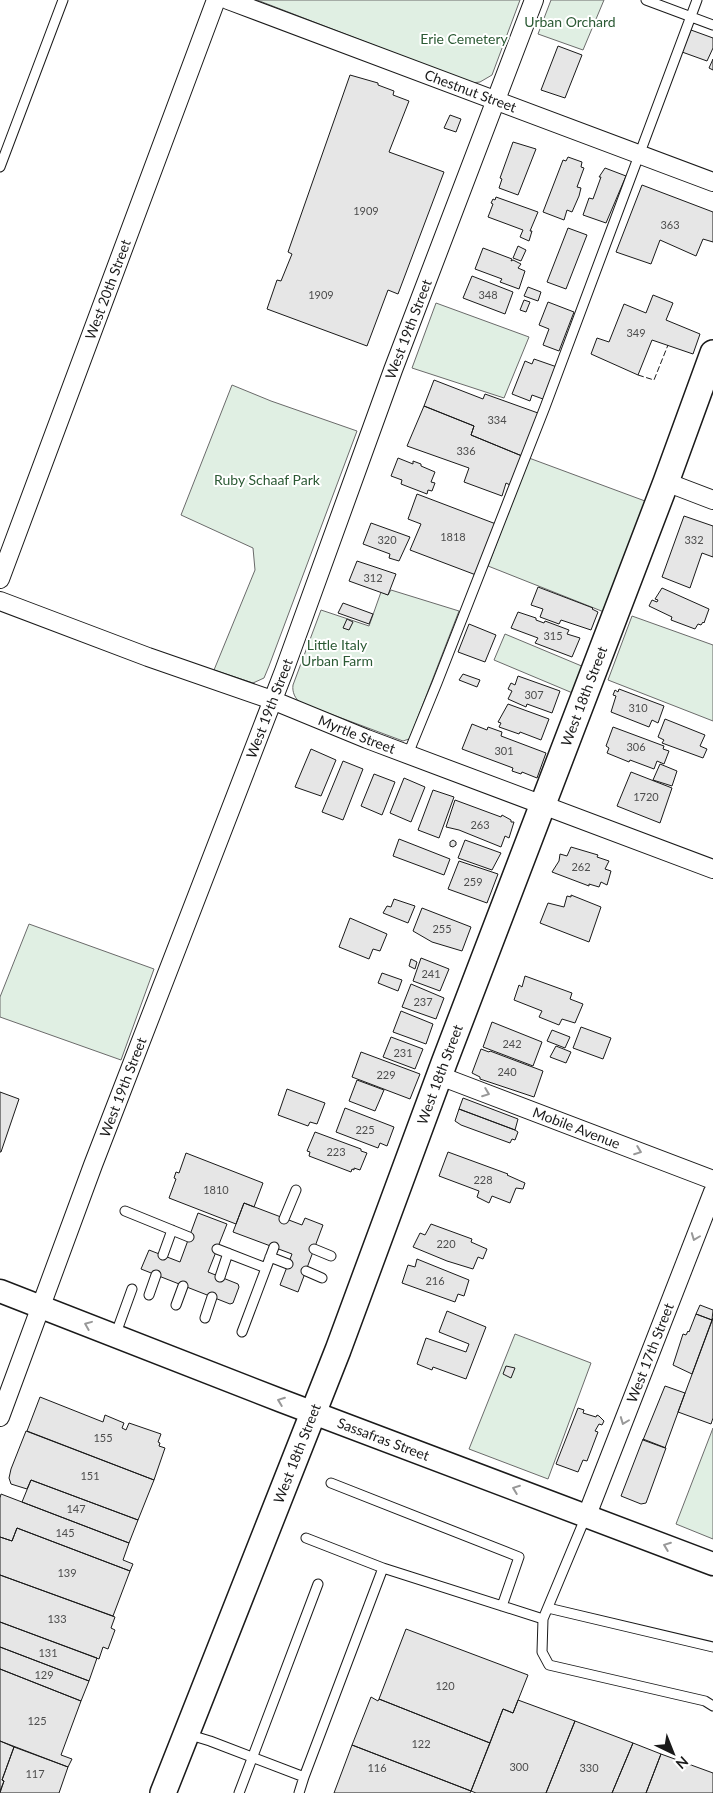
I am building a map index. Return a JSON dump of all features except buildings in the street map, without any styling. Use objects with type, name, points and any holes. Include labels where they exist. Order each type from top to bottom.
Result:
[{"type":"main road","name":"West 18th Street","points":[[163,1793],[382,1235],[440,1076],[666,482],[713,353]]},
{"type":"street","name":"West 20th Street","points":[[0,579],[216,0]]},
{"type":"street","name":"Chestnut Street","points":[[228,0],[713,182]]},
{"type":"street","name":"West 19th Street","points":[[0,1417],[93,1165],[272,700],[393,370],[534,0]]},
{"type":"street","points":[[666,482],[713,500]]},
{"type":"street","name":"Myrtle Street","points":[[0,601],[148,657],[272,700],[408,754],[713,869]]},
{"type":"street","name":"Mobile Avenue","points":[[440,1076],[713,1180]]},
{"type":"street","name":"West 17th Street","points":[[587,1515],[713,1192]]},
{"type":"street","name":"Sassafras Street","points":[[0,1291],[313,1413],[713,1564]]},
{"type":"lane","points":[[0,167],[63,0]]},
{"type":"lane","points":[[646,0],[713,25]]},
{"type":"lane","points":[[408,754],[545,407],[697,0]]},
{"type":"lane","points":[[284,1218],[296,1190]]},
{"type":"lane","points":[[125,1211],[189,1237]]},
{"type":"lane","points":[[163,1255],[172,1230]]},
{"type":"lane","points":[[242,1332],[274,1247]]},
{"type":"lane","points":[[217,1249],[266,1268]]},
{"type":"lane","points":[[314,1249],[332,1256]]},
{"type":"lane","points":[[220,1277],[228,1253]]},
{"type":"lane","points":[[270,1257],[288,1264]]},
{"type":"lane","points":[[306,1272],[322,1278]]},
{"type":"lane","points":[[150,1295],[156,1276]]},
{"type":"lane","points":[[176,1305],[183,1286]]},
{"type":"lane","points":[[115,1336],[132,1289]]},
{"type":"lane","points":[[205,1318],[212,1297]]},
{"type":"lane","points":[[330,1483],[519,1557],[502,1606]]},
{"type":"lane","points":[[587,1515],[543,1619],[542,1652],[549,1665],[710,1704]]},
{"type":"lane","points":[[306,1538],[383,1568],[543,1619]]},
{"type":"lane","points":[[299,1793],[383,1568]]},
{"type":"lane","points":[[239,1793],[318,1584]]},
{"type":"lane","points":[[548,1608],[713,1647]]},
{"type":"lane","points":[[187,1734],[252,1756],[304,1777]]},
{"type":"green space","name":"Erie Cemetery","points":[[257,0],[520,0],[492,75],[480,82],[472,83]]},
{"type":"green space","name":"Urban Orchard","points":[[551,0],[604,0],[583,50],[538,34]]},
{"type":"green space","points":[[436,303],[529,337],[504,398],[412,368]]},
{"type":"green space","name":"Ruby Schaaf Park","points":[[232,385],[271,401],[357,431],[269,666],[264,678],[253,683],[214,670],[255,570],[253,548],[181,515]]},
{"type":"green space","points":[[529,458],[645,501],[604,612],[488,566]]},
{"type":"green space","name":"Little Italy Urban Farm","points":[[391,590],[459,611],[411,735],[409,739],[403,741],[301,703],[293,690],[293,685],[321,610],[369,626],[381,592],[388,595]]},
{"type":"green space","points":[[632,616],[713,645],[713,721],[608,680]]},
{"type":"green space","points":[[505,634],[584,667],[575,694],[494,660]]},
{"type":"green space","points":[[29,924],[154,969],[121,1060],[0,1017],[0,997]]},
{"type":"green space","points":[[515,1334],[591,1363],[548,1479],[469,1449]]},
{"type":"green space","points":[[713,1428],[713,1539],[676,1524]]},
{"type":"fence","points":[[638,375],[654,380],[668,345]]}]
